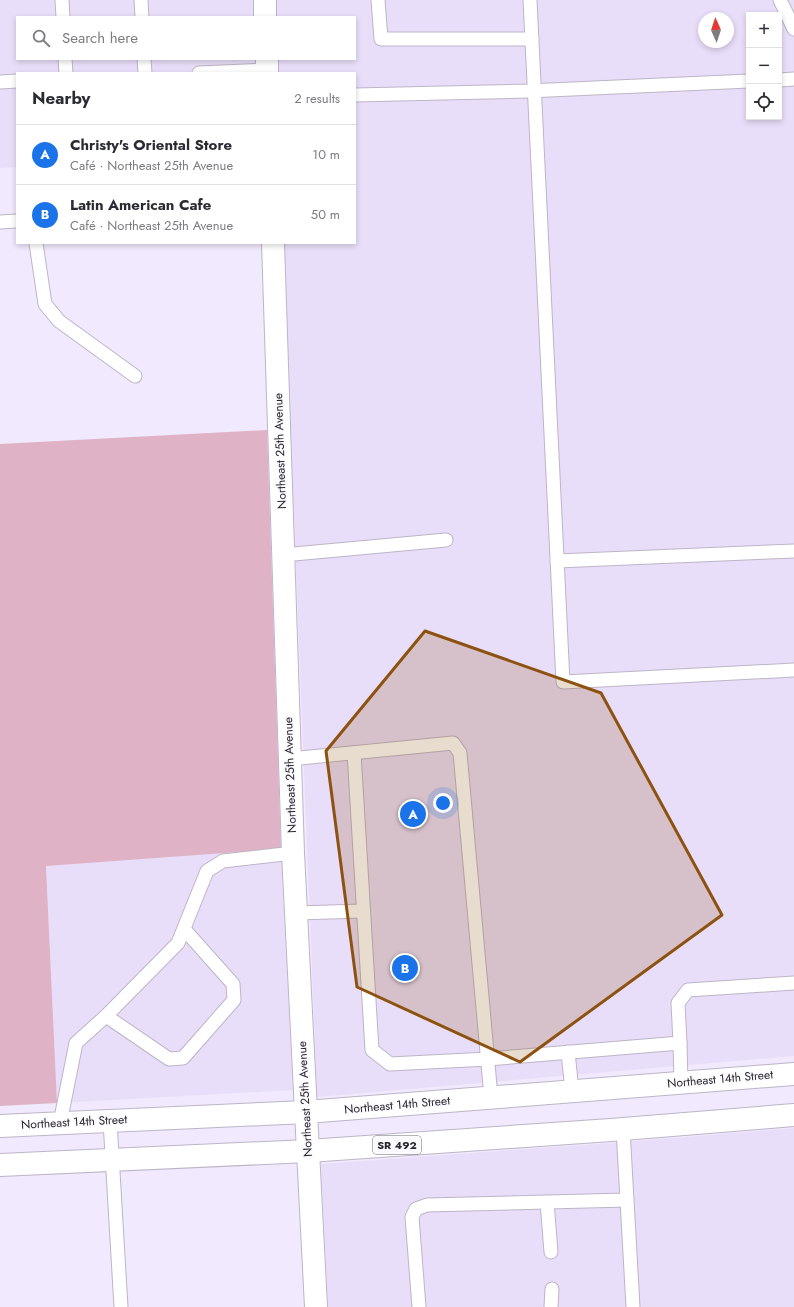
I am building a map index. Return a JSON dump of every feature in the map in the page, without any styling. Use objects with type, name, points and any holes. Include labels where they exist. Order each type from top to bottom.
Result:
[{"type":"main road","points":[[265,0],[265,16]]},
{"type":"main road","name":"Northeast 25th Avenue","points":[[273,244],[293,853],[316,1307]]},
{"type":"main road","name":"Northeast 14th Street","points":[[0,1126],[306,1112],[794,1074]]},
{"type":"main road","name":"SR 492","points":[[0,1165],[308,1151],[623,1129],[794,1115]]},
{"type":"lane","points":[[62,0],[63,16]]},
{"type":"lane","points":[[141,0],[142,16]]},
{"type":"lane","points":[[378,0],[381,39],[532,39]]},
{"type":"lane","points":[[530,0],[563,682],[794,670]]},
{"type":"lane","points":[[780,0],[794,29]]},
{"type":"lane","points":[[65,60],[66,72]]},
{"type":"lane","points":[[144,60],[145,72]]},
{"type":"lane","points":[[210,72],[267,67]]},
{"type":"lane","points":[[782,80],[794,79]]},
{"type":"lane","points":[[0,82],[16,81]]},
{"type":"lane","points":[[356,96],[746,81]]},
{"type":"lane","points":[[0,222],[16,222]]},
{"type":"lane","points":[[36,244],[45,304],[59,321],[135,376]]},
{"type":"lane","points":[[283,555],[446,540]]},
{"type":"lane","points":[[557,561],[794,551]]},
{"type":"lane","points":[[290,759],[453,743],[460,753],[491,1097]]},
{"type":"lane","points":[[354,753],[372,1050],[390,1064],[488,1059],[680,1043]]},
{"type":"lane","points":[[60,1123],[76,1044],[106,1016],[178,942],[207,871],[224,861],[293,853]]},
{"type":"lane","points":[[296,913],[363,911]]},
{"type":"lane","points":[[106,1016],[169,1060],[183,1058],[234,1000],[233,984],[184,930]]},
{"type":"lane","points":[[681,1083],[678,1003],[688,990],[794,983]]},
{"type":"lane","points":[[568,1052],[572,1091]]},
{"type":"lane","points":[[110,1121],[121,1307]]},
{"type":"lane","points":[[623,1129],[633,1307]]},
{"type":"lane","points":[[418,1307],[412,1217],[416,1209],[427,1206],[627,1200]]},
{"type":"lane","points":[[547,1202],[551,1252]]},
{"type":"lane","points":[[551,1307],[552,1289]]},
{"type":"highlighted area","points":[[425,631],[601,693],[722,915],[520,1062],[357,987],[326,751]]},
{"type":"shaded area","points":[[0,0],[253,0],[253,16],[16,16],[16,60],[255,60],[255,72],[16,72],[16,167],[0,168]]},
{"type":"shaded area","points":[[273,0],[794,0],[794,1056],[317,1097],[283,244],[356,244],[356,72],[276,72],[275,60],[356,60],[356,16],[274,16]]},
{"type":"shaded area","points":[[267,430],[281,849],[46,866],[57,1103],[0,1106],[0,444]]},
{"type":"shaded area","points":[[281,849],[293,1090],[57,1103],[46,865]]},
{"type":"shaded area","points":[[794,1128],[794,1307],[328,1307],[321,1164]]},
{"type":"place","name":"Christy's Oriental Store","points":[[413,814]]},
{"type":"place","name":"Latin American Cafe","points":[[405,968]]}]
